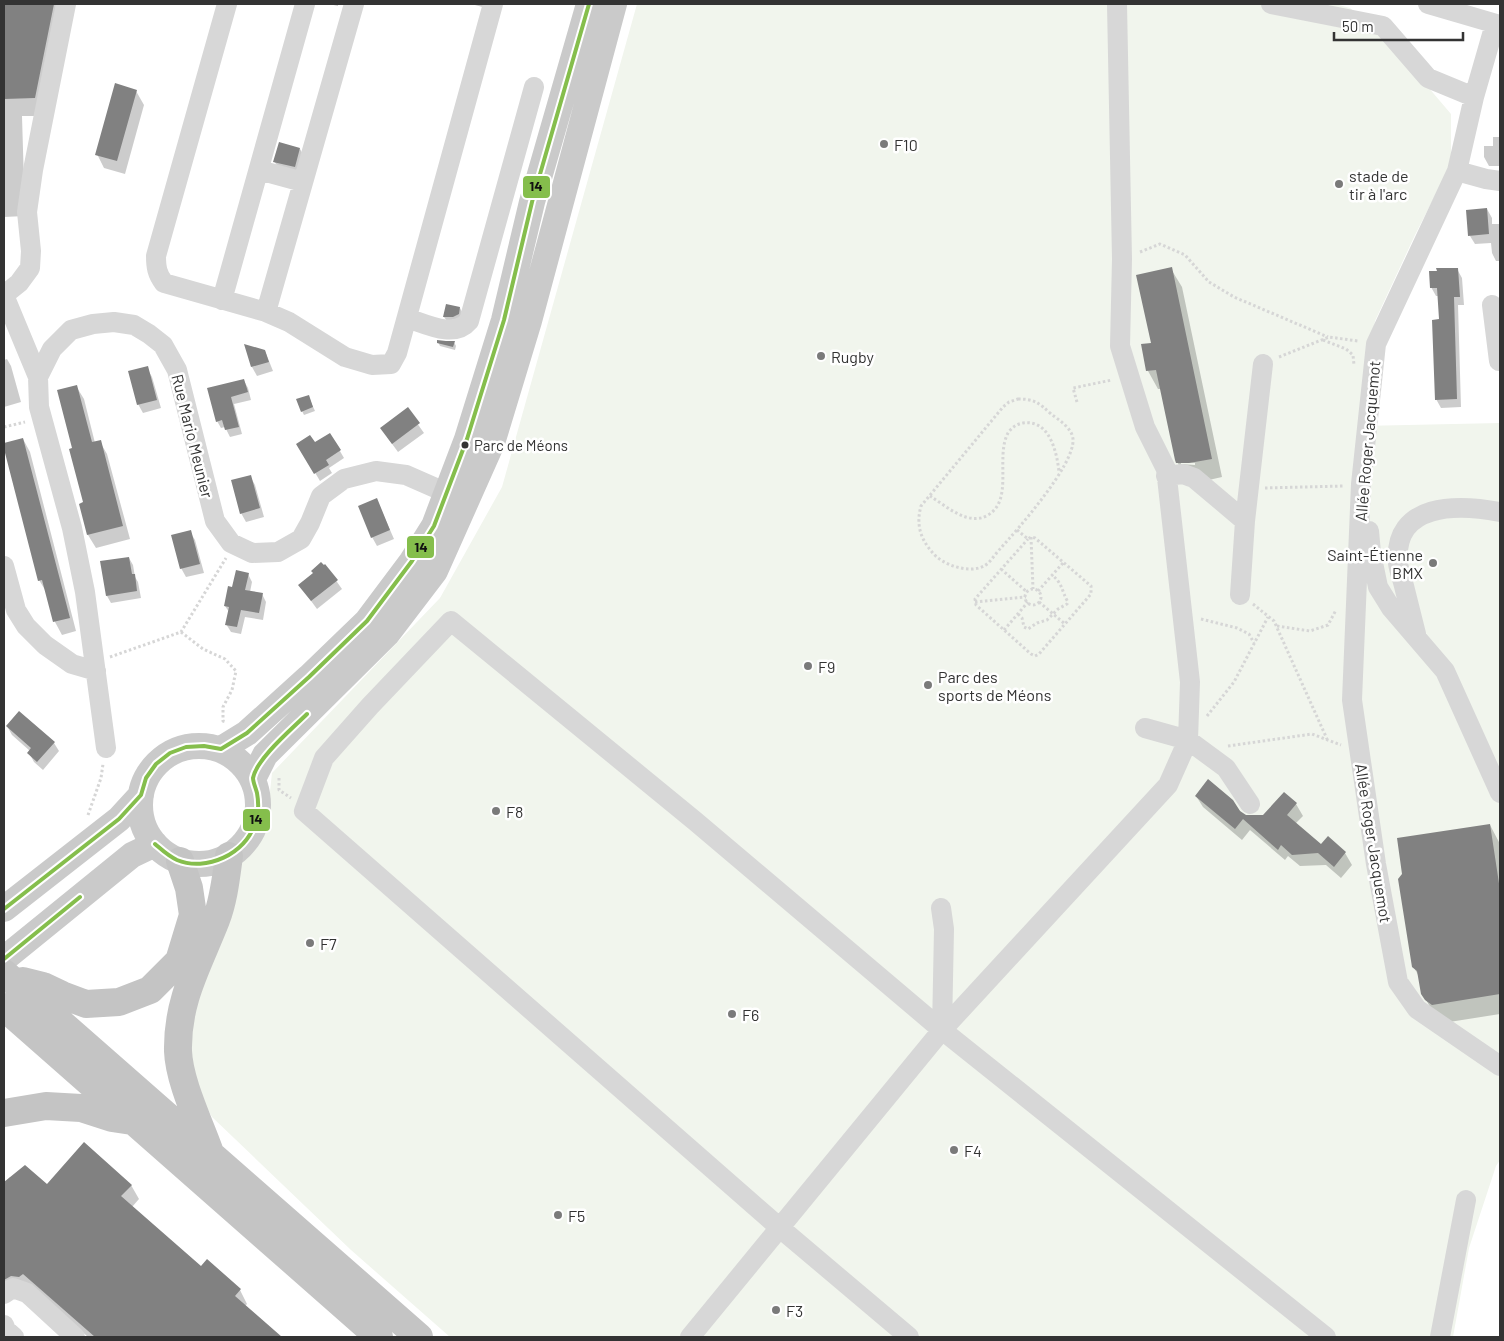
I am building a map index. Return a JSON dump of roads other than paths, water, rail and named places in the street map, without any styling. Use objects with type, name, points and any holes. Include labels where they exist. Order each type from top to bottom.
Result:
[{"type":"highway","points":[[210,1154],[185,1084],[178,1053],[180,1013],[189,984],[217,918],[225,887],[229,856]]},
{"type":"highway","points":[[6,970],[62,996],[86,1004],[119,1002],[150,990],[179,961],[193,915],[189,888],[180,861]]},
{"type":"highway","points":[[6,970],[34,998],[420,1337]]},
{"type":"highway","points":[[8,1010],[379,1337]]},
{"type":"highway","points":[[4,1113],[46,1106],[81,1108],[112,1118],[134,1121]]},
{"type":"main road","points":[[221,749],[247,733],[367,621],[412,561],[434,526],[467,439],[504,320],[532,202],[589,4]]},
{"type":"main road","points":[[253,779],[265,754],[387,634],[435,571],[492,443],[529,321],[614,4]]},
{"type":"main road","points":[[204,746],[221,749],[239,762],[253,779],[258,796],[258,814],[253,830],[243,845],[229,856],[213,862],[197,864],[180,861],[167,854],[155,844],[145,830],[140,813],[140,795],[146,778],[156,764],[170,753],[186,747],[204,746]]},
{"type":"main road","points":[[4,909],[119,819],[140,795]]},
{"type":"main road","points":[[6,970],[132,855],[155,844]]},
{"type":"street","points":[[38,377],[4,295],[19,283],[30,268],[31,251],[27,212],[33,170],[66,4]]},
{"type":"street","points":[[227,4],[156,256],[158,276],[164,284],[266,312],[288,322],[345,356],[372,365],[391,364],[397,353],[493,4]]},
{"type":"street","points":[[222,300],[305,4]]},
{"type":"street","points":[[266,312],[354,4]]},
{"type":"street","points":[[597,67],[623,4]]},
{"type":"street","points":[[690,1337],[942,1030],[1168,785],[1188,740],[1190,682],[1166,470],[1145,427],[1120,346],[1122,259],[1117,4]]},
{"type":"street","points":[[1271,4],[1383,26],[1428,78],[1474,97]]},
{"type":"street","points":[[1428,4],[1498,25]]},
{"type":"street","name":"Allée Roger Jacquemot","points":[[1498,25],[1474,97],[1457,172],[1376,344],[1361,484],[1352,700],[1376,864],[1398,982],[1418,1009],[1500,1066]]},
{"type":"street","points":[[407,318],[447,330],[456,330],[465,326],[469,321],[534,87]]},
{"type":"street","points":[[259,170],[303,182]]},
{"type":"street","points":[[1457,172],[1486,180],[1500,181]]},
{"type":"street","points":[[1492,305],[1500,361]]},
{"type":"street","name":"Rue Mario Meunier","points":[[106,748],[85,592],[72,528],[39,407],[38,377],[52,348],[71,330],[93,324],[114,322],[134,325],[163,345],[177,370],[214,521],[231,543],[252,553],[278,552],[301,539],[321,496],[344,479],[376,471],[406,476],[448,493]]},
{"type":"street","points":[[1240,595],[1245,521],[1264,364]]},
{"type":"street","points":[[1166,476],[1183,474],[1194,478],[1245,521]]},
{"type":"street","points":[[1360,508],[1369,530],[1371,553],[1378,587],[1391,608],[1445,671],[1500,793]]},
{"type":"street","points":[[1418,640],[1398,565],[1398,547],[1405,529],[1418,516],[1444,508],[1483,508],[1500,512]]},
{"type":"street","points":[[4,566],[16,610],[26,626],[45,645],[72,664],[96,667]]},
{"type":"street","points":[[909,1337],[780,1228],[304,811],[324,758],[370,706],[452,621],[695,821],[942,1030],[1326,1337]]},
{"type":"street","points":[[1146,728],[1188,740],[1226,768],[1250,804]]},
{"type":"street","points":[[941,908],[944,929],[942,1030]]},
{"type":"street","points":[[1440,1337],[1466,1200]]},
{"type":"street","points":[[4,1294],[12,1288],[27,1294],[75,1337]]},
{"type":"street","points":[[4,1325],[6,1330],[14,1337]]},
{"type":"place","name":"F10","points":[[884,144]]},
{"type":"place","name":"stade de tir à l'arc","points":[[1339,184]]},
{"type":"place","name":"Rugby","points":[[821,356]]},
{"type":"place","name":"Parc de Méons","points":[[465,445]]},
{"type":"place","name":"Saint-Étienne BMX","points":[[1433,563]]},
{"type":"place","name":"F9","points":[[808,666]]},
{"type":"place","name":"Parc des sports de Méons","points":[[928,685]]},
{"type":"place","name":"F8","points":[[496,811]]},
{"type":"place","name":"F7","points":[[310,943]]},
{"type":"place","name":"F6","points":[[732,1014]]},
{"type":"place","name":"F4","points":[[954,1150]]},
{"type":"place","name":"F5","points":[[558,1215]]},
{"type":"place","name":"F3","points":[[776,1310]]}]
